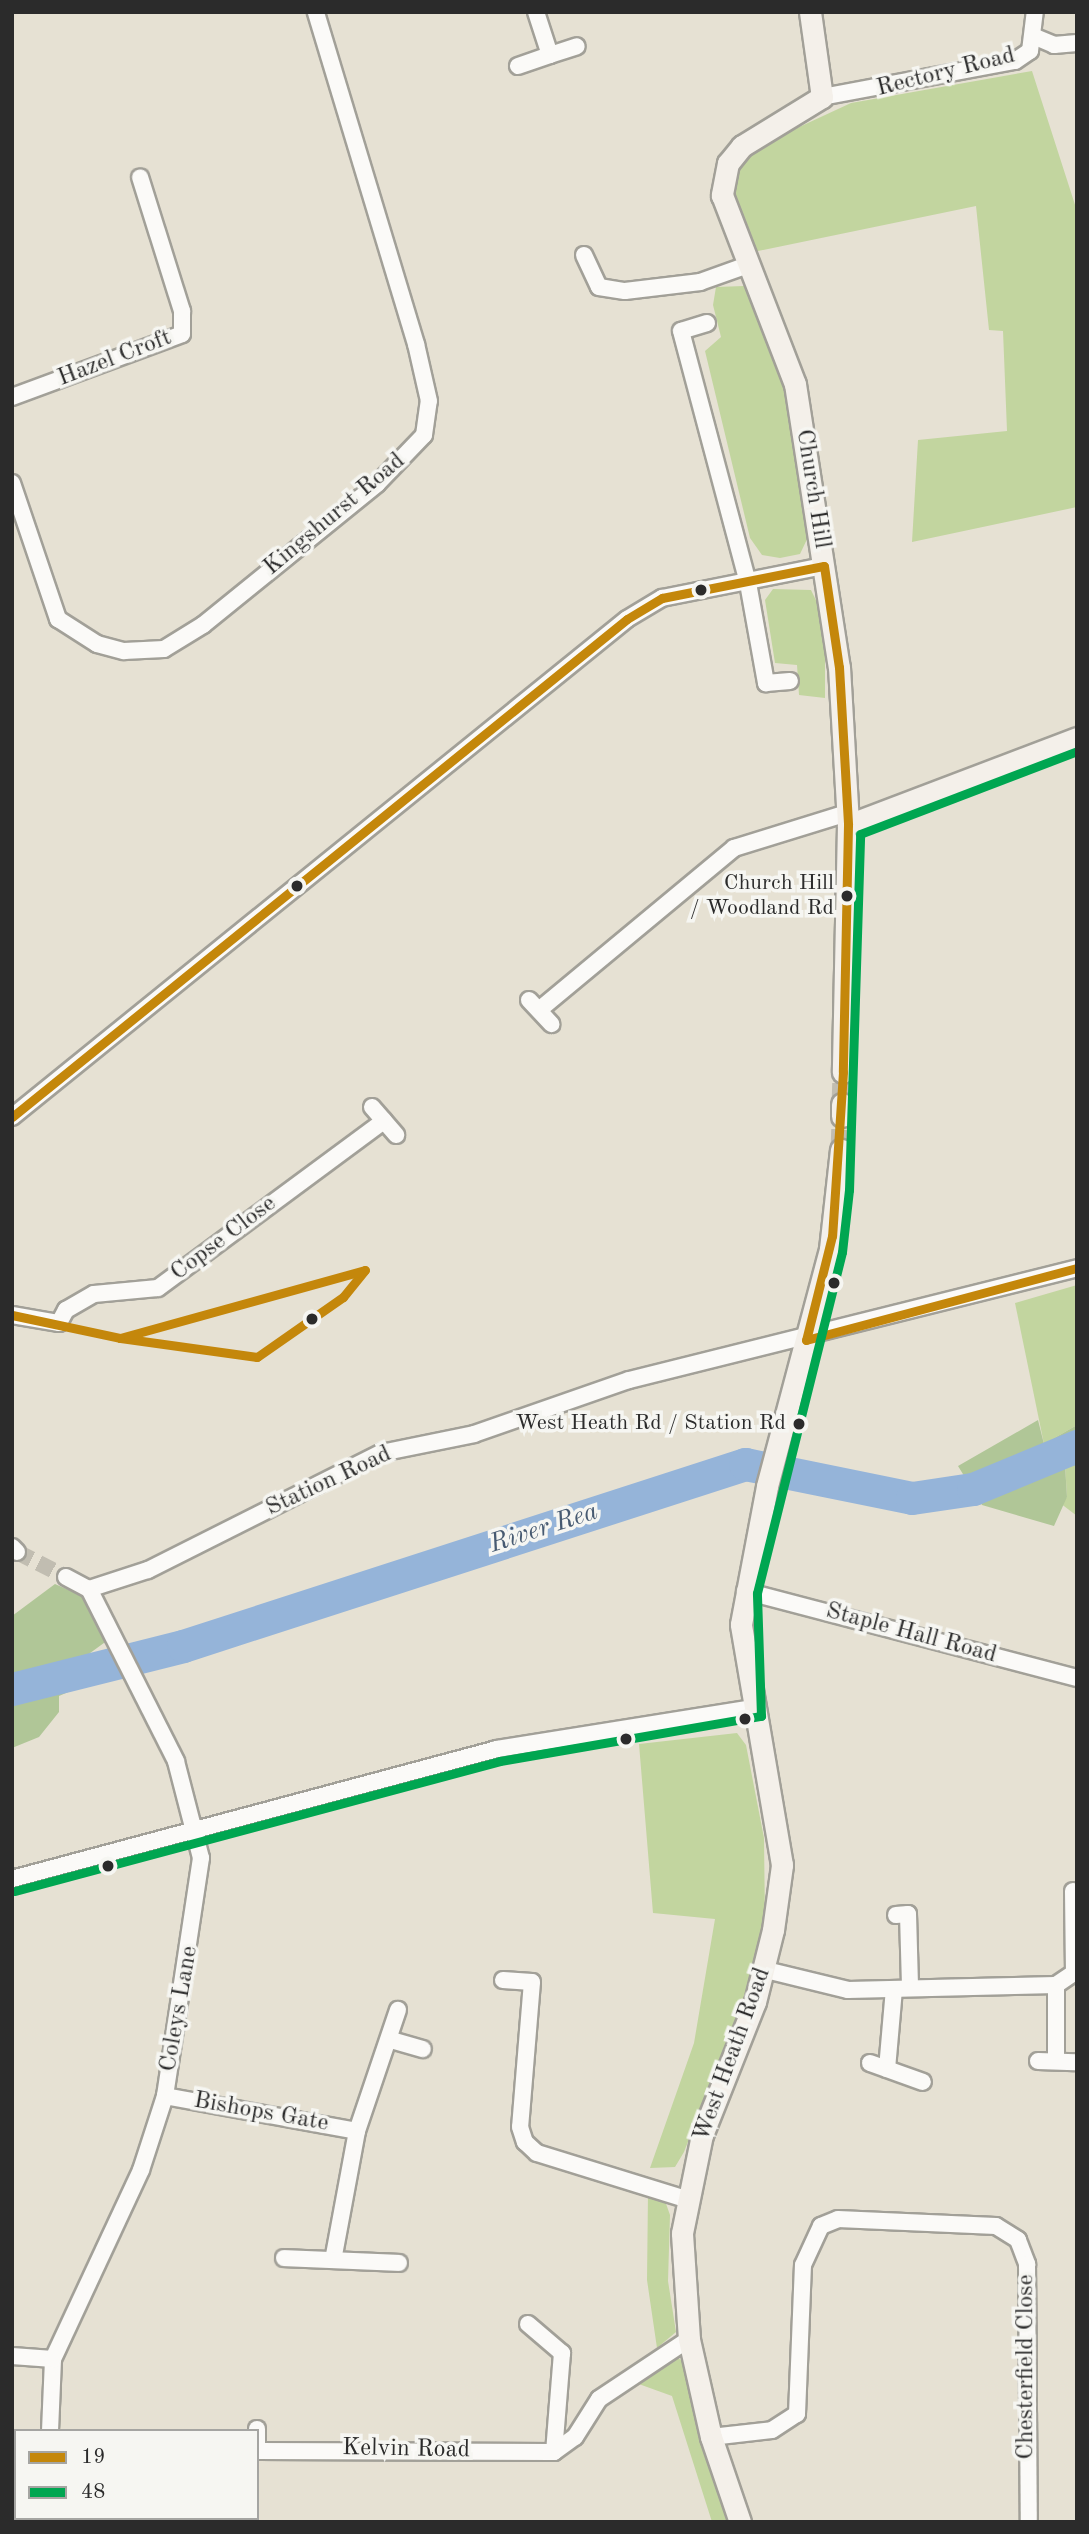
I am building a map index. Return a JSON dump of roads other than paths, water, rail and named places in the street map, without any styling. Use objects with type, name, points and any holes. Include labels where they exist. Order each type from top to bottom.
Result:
[{"type":"street","name":"Kingshurst Road","points":[[12,483],[58,618],[97,644],[124,651],[164,649],[203,625],[377,484],[424,435],[429,401],[416,344],[316,12]]},
{"type":"street","points":[[536,12],[550,54]]},
{"type":"street","points":[[810,12],[822,97]]},
{"type":"street","name":"Rectory Road","points":[[822,97],[1014,61],[1030,51],[1035,12]]},
{"type":"street","points":[[1033,36],[1054,45],[1077,43]]},
{"type":"street","points":[[518,66],[577,46]]},
{"type":"street","name":"Church Hill","points":[[822,97],[742,146],[728,163],[722,195],[745,266],[768,302],[795,384],[839,667],[848,819],[843,1072]]},
{"type":"street","name":"Hazel Croft","points":[[12,397],[183,334],[182,311],[140,177]]},
{"type":"street","points":[[584,256],[599,287],[625,291],[689,284],[745,266]]},
{"type":"street","points":[[706,323],[681,331],[748,583],[766,683],[790,681]]},
{"type":"street","points":[[12,1117],[627,619],[662,598],[824,566]]},
{"type":"street","points":[[551,1024],[534,1005],[734,848],[848,819],[1077,738]]},
{"type":"street","points":[[372,1107],[396,1135]]},
{"type":"street","name":"Copse Close","points":[[12,1315],[59,1323],[66,1310],[94,1294],[158,1288],[384,1121]]},
{"type":"street","points":[[806,1340],[830,1249],[841,1150]]},
{"type":"street","name":"Station Road","points":[[89,1589],[148,1570],[380,1453],[474,1434],[629,1380],[806,1340],[1077,1268]]},
{"type":"street","name":"West Heath Road","points":[[740,2522],[711,2437],[689,2339],[682,2282],[686,2200],[702,2135],[766,1970],[782,1865],[774,1791],[752,1708],[743,1656],[745,1591],[774,1455],[806,1340]]},
{"type":"street","points":[[66,1577],[89,1589]]},
{"type":"street","name":"Coleys Lane","points":[[50,2429],[53,2358],[141,2170],[165,2096],[196,1922],[198,1829],[176,1761],[138,1680],[89,1589]]},
{"type":"street","name":"Staple Hall Road","points":[[745,1591],[1077,1678]]},
{"type":"street","points":[[12,1879],[497,1749],[752,1708]]},
{"type":"street","points":[[766,1970],[829,1989],[1056,1985],[1073,1973],[1069,1891]]},
{"type":"street","points":[[887,2069],[902,1988],[908,1914],[896,1914]]},
{"type":"street","points":[[503,1980],[531,1982],[520,2127],[525,2142],[537,2154],[686,2200]]},
{"type":"street","points":[[1056,1985],[1056,2061]]},
{"type":"street","name":"Bishops Gate","points":[[333,2260],[358,2131],[391,2039],[398,2010]]},
{"type":"street","points":[[391,2039],[422,2049]]},
{"type":"street","points":[[1038,2061],[1075,2062]]},
{"type":"street","points":[[870,2063],[923,2082]]},
{"type":"street","name":"Bishops Gate","points":[[165,2096],[358,2131]]},
{"type":"street","name":"Chesterfield Close","points":[[711,2437],[772,2430],[797,2414],[803,2265],[821,2227],[838,2218],[996,2226],[1018,2240],[1027,2264],[1029,2522]]},
{"type":"street","points":[[284,2258],[399,2263]]},
{"type":"street","points":[[528,2324],[562,2353],[554,2452]]},
{"type":"street","points":[[554,2452],[575,2437],[599,2399],[689,2339]]},
{"type":"street","points":[[12,2356],[53,2358]]},
{"type":"street","name":"Kelvin Road","points":[[259,2450],[554,2452]]},
{"type":"waterway","name":"River Rea","points":[[12,1689],[183,1646],[745,1464],[912,1498],[973,1489],[1077,1446]]},
{"type":"tunnel","points":[[842,1104],[843,1072]]},
{"type":"tunnel","points":[[841,1150],[842,1116]]},
{"type":"tunnel","points":[[17,1552],[66,1577]]},
{"type":"place","name":"Church Hill / Woodland Rd","points":[[847,896]]},
{"type":"place","name":"West Heath Rd / Station Rd","points":[[799,1424]]}]
